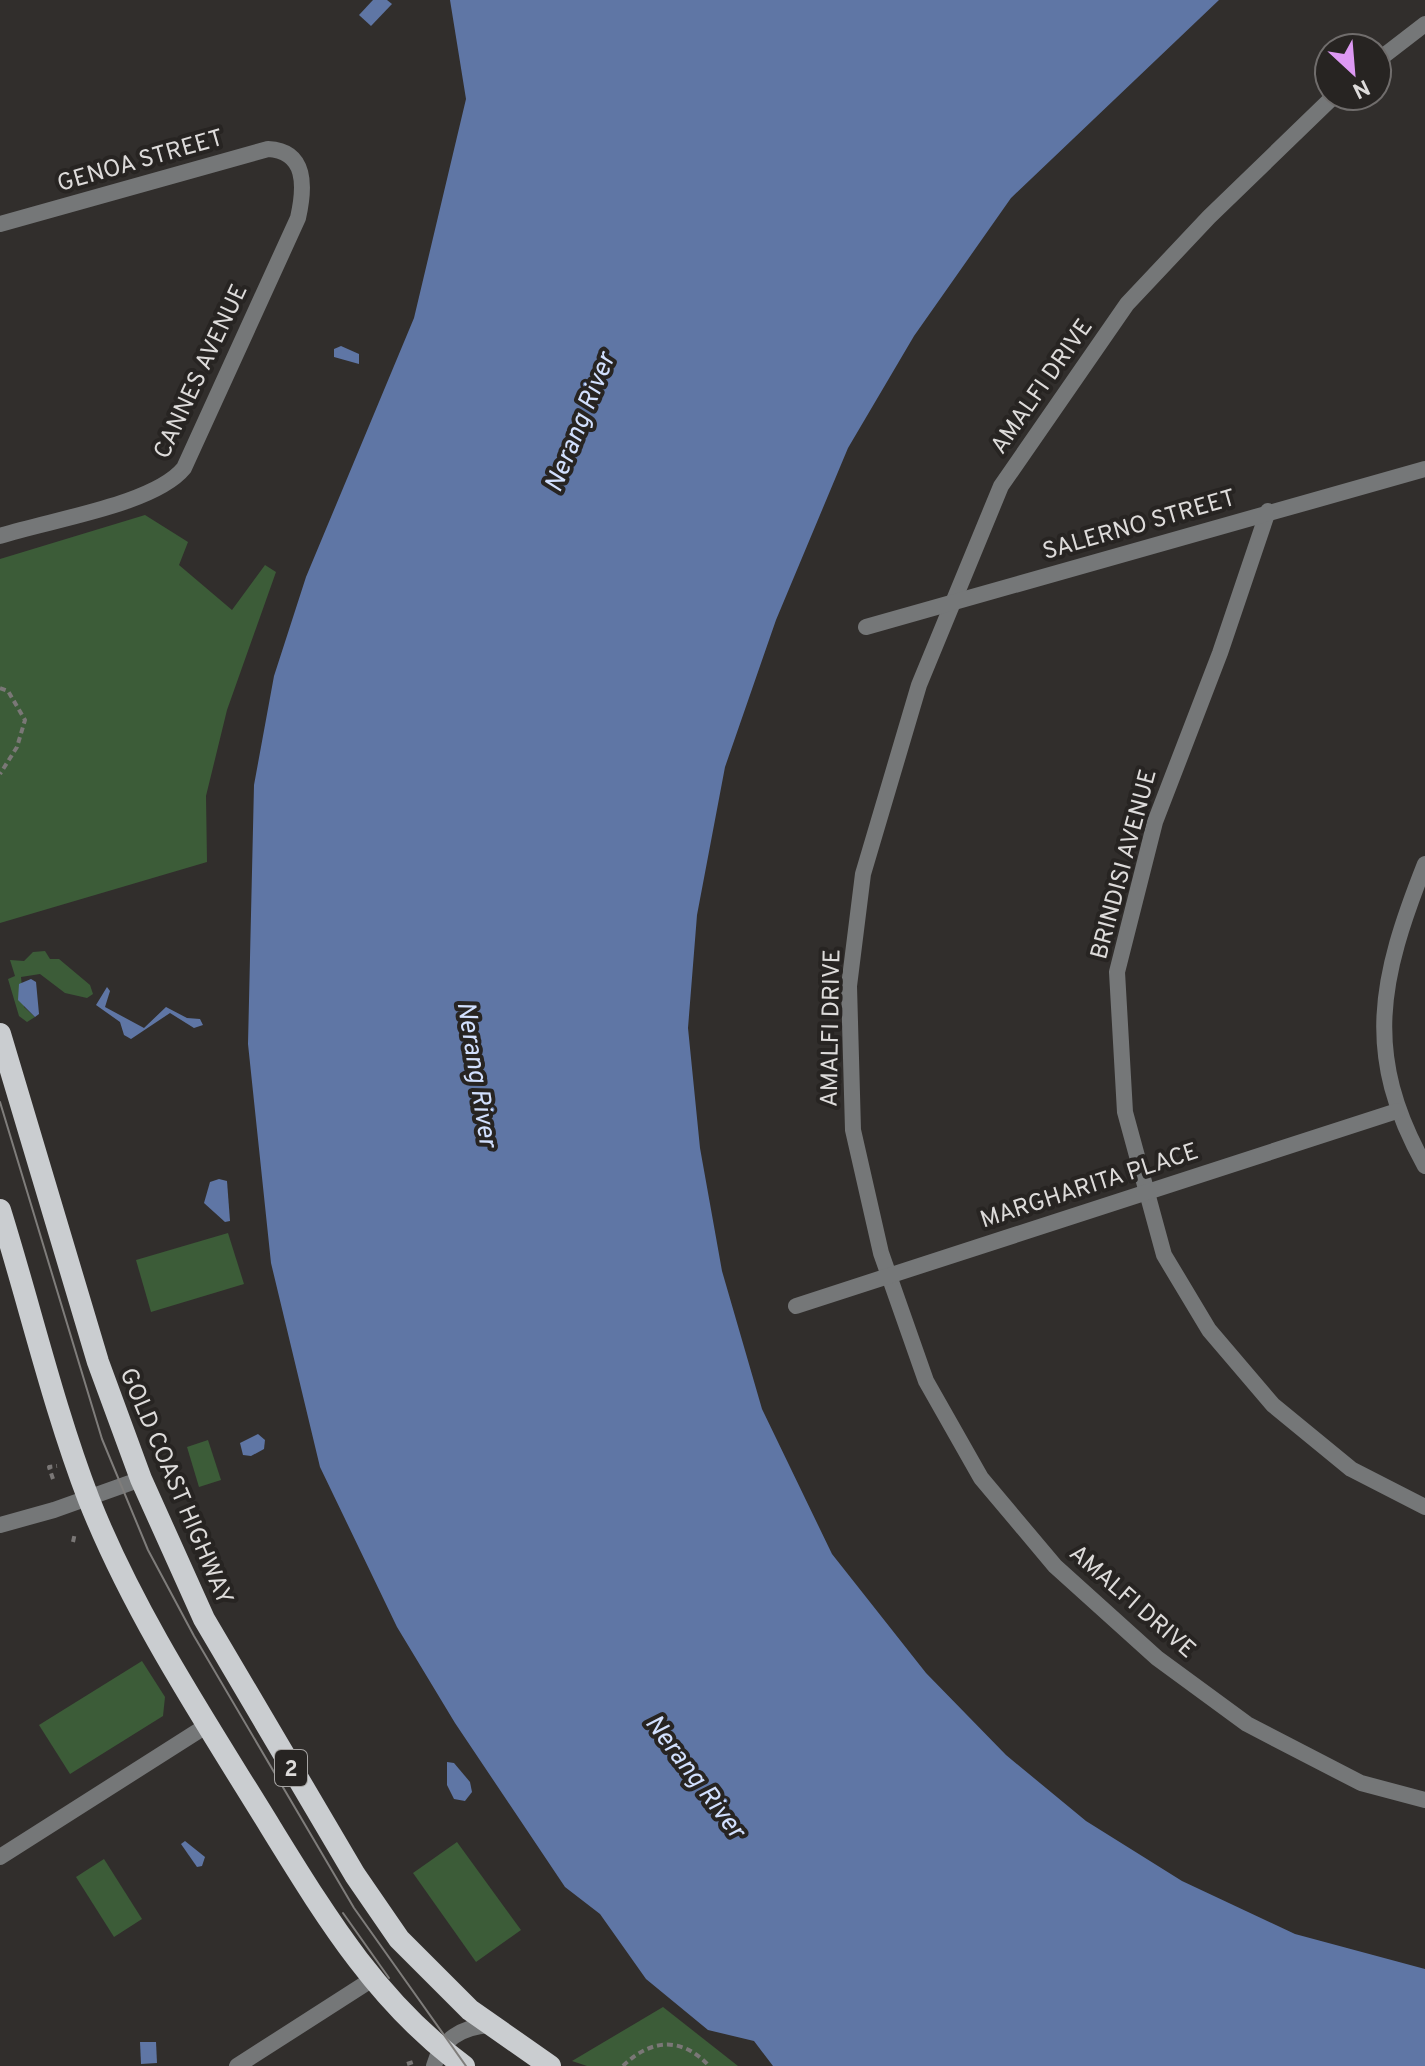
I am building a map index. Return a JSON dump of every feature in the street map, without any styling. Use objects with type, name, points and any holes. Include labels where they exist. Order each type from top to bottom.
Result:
[{"type":"highway","name":"GOLD COAST HIGHWAY","points":[[0,1034],[96,1358],[141,1479],[204,1619],[355,1875],[399,1939],[456,1999],[489,2025]]},
{"type":"highway","name":"2","points":[[0,1210],[89,1498],[136,1599],[206,1726],[317,1905],[371,1980],[433,2054],[464,2066]]},
{"type":"highway","name":"2","points":[[489,2025],[550,2066]]},
{"type":"street","points":[[1393,49],[1425,24]]},
{"type":"street","name":"AMALFI DRIVE","points":[[1317,112],[1209,217],[1127,304],[1001,486],[919,685],[863,874],[849,986],[853,1130],[888,1276],[926,1381],[981,1478],[1055,1566],[1157,1658],[1247,1724],[1361,1783],[1425,1800]]},
{"type":"street","name":"GENOA STREET","points":[[0,224],[268,149],[283,149],[293,156]]},
{"type":"street","name":"CANNES AVENUE","points":[[0,536],[146,494],[168,485],[184,468],[298,218],[303,196],[302,178],[293,156]]},
{"type":"street","name":"SALERNO STREET","points":[[866,627],[1425,469]]},
{"type":"street","name":"BRINDISI AVENUE","points":[[1268,511],[1220,653],[1155,822],[1117,972],[1125,1112],[1164,1255],[1209,1330],[1273,1405],[1351,1469],[1425,1507]]},
{"type":"street","points":[[1425,864],[1396,938],[1383,998],[1386,1058],[1397,1111],[1425,1166]]},
{"type":"street","name":"MARGHARITA PLACE","points":[[796,1306],[1397,1111]]},
{"type":"street","points":[[0,1525],[141,1479]]},
{"type":"street","points":[[0,1857],[206,1726]]},
{"type":"street","points":[[237,2066],[371,1980]]},
{"type":"street","points":[[433,2054],[462,2031],[489,2025]]},
{"type":"path","points":[[0,688],[8,691],[25,720],[17,747],[0,774]]},
{"type":"path","points":[[53,1479],[49,1467],[59,1465]]},
{"type":"path","points":[[73,1542],[75,1533]]},
{"type":"path","points":[[623,2066],[634,2055],[653,2046],[671,2044],[690,2048],[709,2066]]},
{"type":"path","points":[[407,2064],[413,2062]]},
{"type":"green space","points":[[145,515],[188,542],[179,565],[232,610],[265,565],[276,572],[227,710],[206,796],[207,862],[0,923],[0,559]]},
{"type":"green space","points":[[45,951],[50,959],[59,959],[90,985],[93,994],[87,998],[65,993],[40,974],[21,977],[24,1007],[35,1017],[27,1022],[19,1016],[8,979],[15,976],[10,960],[24,961],[33,952]]},
{"type":"green space","points":[[228,1233],[244,1284],[151,1312],[136,1260]]},
{"type":"green space","points":[[208,1440],[221,1480],[199,1487],[187,1447]]},
{"type":"green space","points":[[142,1661],[165,1697],[163,1716],[70,1774],[39,1725]]},
{"type":"green space","points":[[457,1842],[521,1930],[476,1962],[413,1873]]},
{"type":"green space","points":[[104,1859],[142,1919],[114,1937],[76,1877]]},
{"type":"green space","points":[[663,2007],[738,2066],[587,2066],[572,2061]]},
{"type":"water","points":[[373,0],[387,0],[392,4],[371,26],[359,15]]},
{"type":"water","name":"Nerang River","points":[[450,0],[1219,0],[1011,198],[914,336],[848,448],[776,620],[725,767],[697,915],[688,1028],[700,1148],[722,1271],[762,1409],[832,1554],[926,1673],[1006,1755],[1086,1821],[1182,1881],[1295,1934],[1425,1969],[1425,2066],[773,2066],[754,2041],[708,2030],[646,1979],[600,1914],[565,1887],[455,1723],[397,1627],[320,1467],[271,1263],[248,1044],[254,785],[274,676],[306,577],[414,318],[466,99]]},
{"type":"water","points":[[341,346],[359,354],[359,364],[334,357],[334,349]]},
{"type":"water","points":[[31,979],[36,982],[39,1014],[35,1017],[18,1000],[19,984]]},
{"type":"water","points":[[107,987],[110,991],[105,1007],[144,1028],[166,1007],[187,1018],[200,1019],[203,1025],[194,1028],[170,1013],[131,1039],[124,1035],[120,1022],[96,1005]]},
{"type":"water","points":[[219,1179],[227,1181],[230,1221],[225,1222],[204,1203],[210,1182]]},
{"type":"water","points":[[258,1434],[265,1440],[264,1449],[251,1456],[243,1455],[240,1443]]},
{"type":"water","points":[[447,1762],[454,1763],[470,1782],[472,1792],[465,1801],[454,1799],[447,1785]]},
{"type":"water","points":[[185,1841],[205,1857],[202,1866],[197,1867],[181,1844]]},
{"type":"water","points":[[140,2042],[156,2042],[157,2063],[141,2064]]},
{"type":"tram line","points":[[0,1102],[102,1439],[148,1550],[194,1636],[354,1908],[466,2066]]},
{"type":"tram line","points":[[343,1913],[389,1978]]}]
